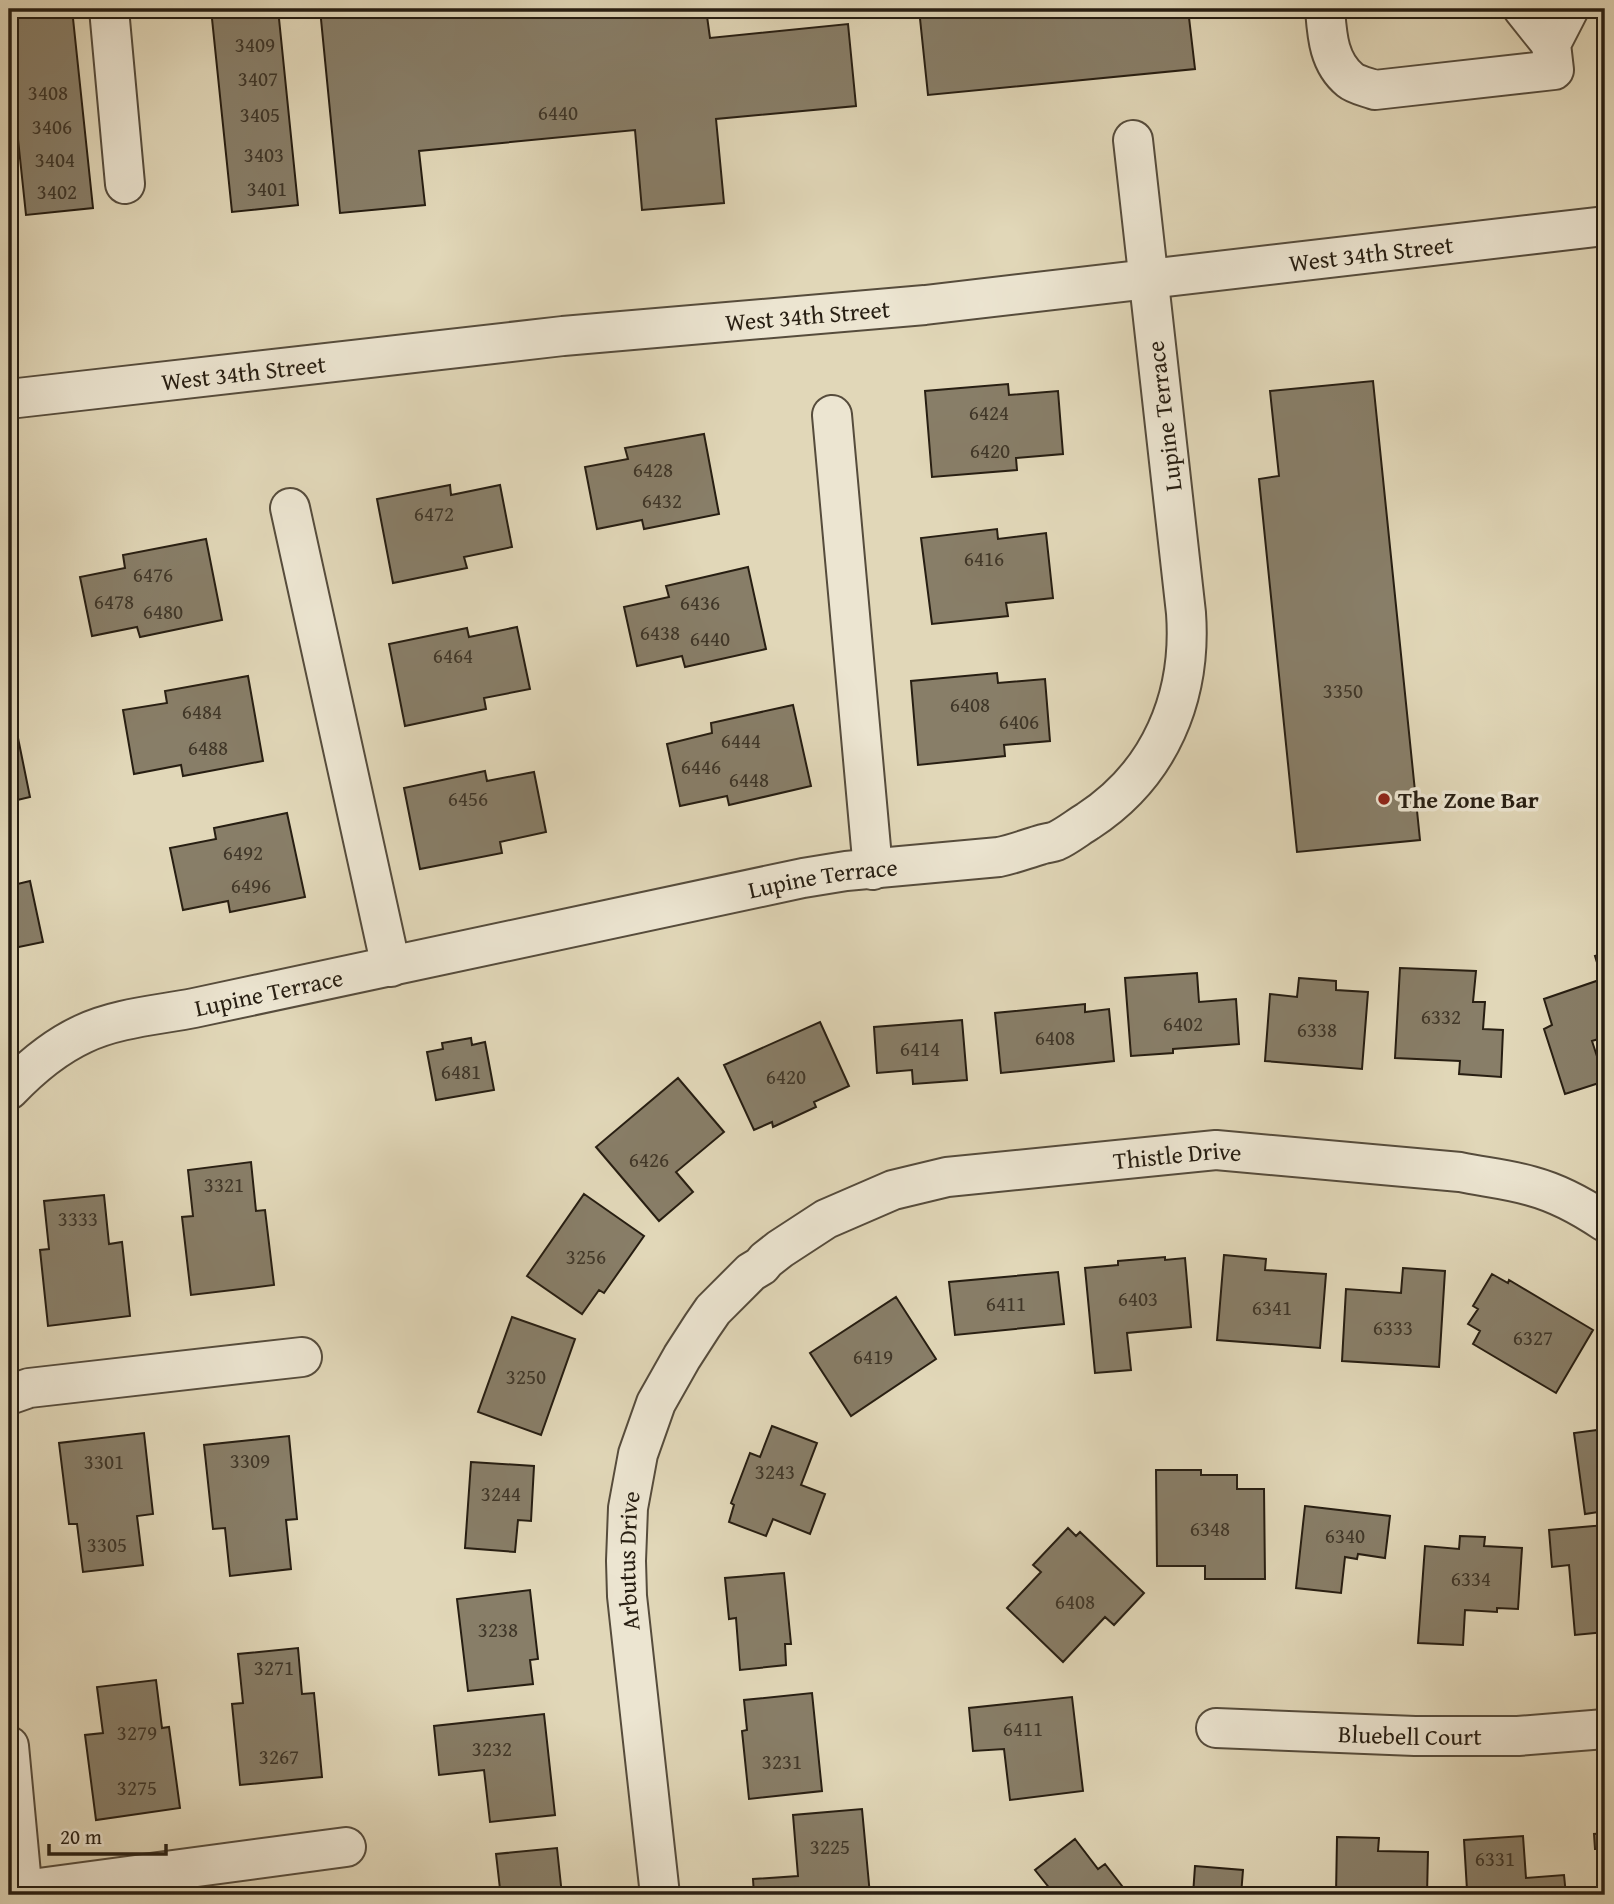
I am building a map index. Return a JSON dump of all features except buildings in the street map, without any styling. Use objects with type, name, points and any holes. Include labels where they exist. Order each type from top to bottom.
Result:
[{"type":"street","points":[[109,9],[125,184]]},
{"type":"street","points":[[1325,9],[1329,47],[1337,64],[1351,81],[1375,90],[1396,88],[1548,25]]},
{"type":"street","name":"Lupine Terrace","points":[[9,1090],[34,1065],[81,1035],[99,1028],[803,878],[846,871],[999,857],[1057,841],[1104,810],[1143,772],[1170,722],[1182,687],[1188,634],[1133,140]]},
{"type":"street","name":"West 34th Street","points":[[9,399],[550,338],[925,306],[1605,226]]},
{"type":"street","points":[[832,415],[873,870]]},
{"type":"street","points":[[290,508],[391,967]]},
{"type":"street","name":"Thistle Drive","points":[[761,1266],[765,1259],[826,1219],[893,1190],[947,1177],[1216,1150],[1460,1172],[1497,1178],[1534,1186],[1586,1209],[1605,1222]]},
{"type":"street","name":"Arbutus Drive","points":[[660,1895],[627,1596],[628,1508],[638,1454],[656,1403],[673,1372],[713,1310],[751,1272],[761,1266]]},
{"type":"street","points":[[9,1395],[29,1388],[302,1357]]},
{"type":"street","name":"Bluebell Court","points":[[1216,1728],[1415,1736],[1518,1736],[1605,1729]]},
{"type":"street","points":[[9,1745],[18,1892],[346,1847]]},
{"type":"place","name":"The Zone Bar","points":[[1384,799]]}]
